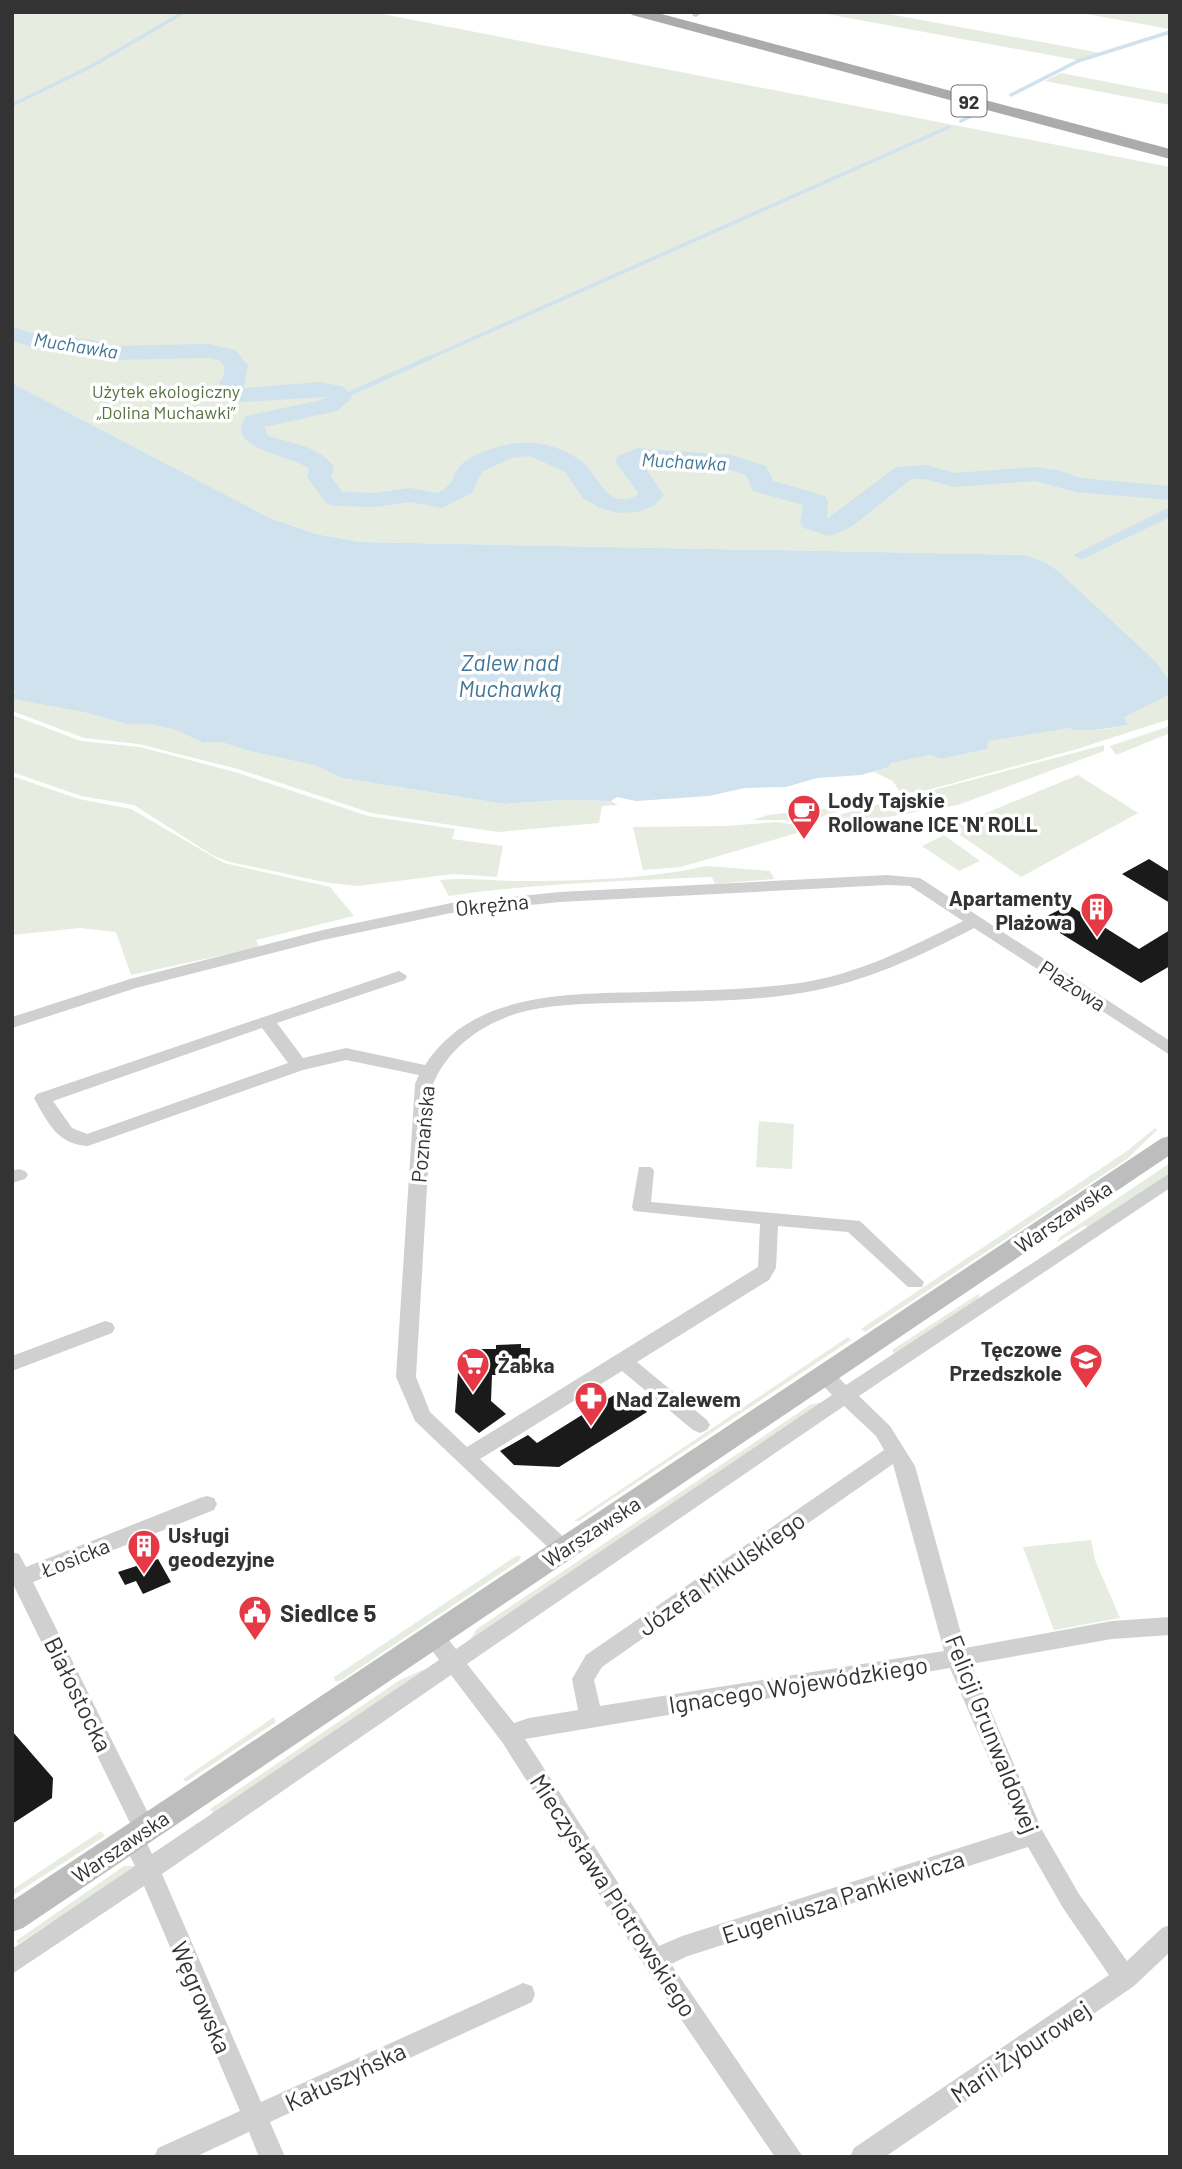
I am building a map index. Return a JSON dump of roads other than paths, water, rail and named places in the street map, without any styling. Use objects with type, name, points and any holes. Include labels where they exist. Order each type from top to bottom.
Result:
[{"type":"main road","name":"92","points":[[637,12],[1170,154]]},
{"type":"main road","name":"Warszawska","points":[[12,1918],[1170,1144]]},
{"type":"street","name":"Okrężna","points":[[12,1023],[130,984],[323,935],[428,912],[495,902],[885,880],[914,881],[975,921]]},
{"type":"street","name":"Plażowa","points":[[975,921],[1170,1048]]},
{"type":"street","name":"Poznańska","points":[[563,1549],[422,1416],[406,1377],[424,1084],[428,1071],[459,1037],[475,1026],[510,1010],[570,1000],[751,992],[823,984],[882,967],[975,921]]},
{"type":"street","points":[[399,975],[43,1098],[65,1134],[74,1140],[88,1140],[299,1065],[346,1054],[371,1057],[428,1071]]},
{"type":"street","points":[[266,1021],[299,1065]]},
{"type":"street","points":[[645,1171],[641,1207],[853,1226],[915,1282]]},
{"type":"street","points":[[12,1963],[789,1433],[1170,1179]]},
{"type":"street","points":[[465,1458],[762,1275],[767,1268],[769,1219]]},
{"type":"street","points":[[12,1364],[104,1328]]},
{"type":"street","points":[[623,1361],[700,1425]]},
{"type":"street","name":"Felicji Grunwaldowej","points":[[824,1376],[883,1431],[905,1466],[957,1658],[1033,1835],[1071,1901],[1125,1978]]},
{"type":"street","name":"Józefa Mikulskiego","points":[[591,1717],[583,1679],[594,1661],[897,1451]]},
{"type":"street","name":"Łosicka","points":[[17,1569],[207,1504]]},
{"type":"street","name":"Białostocka","points":[[17,1569],[138,1833]]},
{"type":"street","name":"Ignacego Wojewódzkiego","points":[[510,1735],[529,1727],[957,1658],[1112,1630],[1170,1626]]},
{"type":"street","name":"Mieczysława Piotrowskiego","points":[[433,1636],[510,1735],[654,1959],[790,2157]]},
{"type":"street","name":"Węgrowska","points":[[138,1833],[149,1871],[271,2157]]},
{"type":"street","name":"Eugeniusza Pankiewicza","points":[[654,1959],[682,1947],[1033,1835]]},
{"type":"street","name":"Marii Żyburowej","points":[[863,2157],[1125,1978],[1170,1936]]},
{"type":"street","name":"Kałuszyńska","points":[[167,2157],[523,1994]]},
{"type":"water","name":"Zalew nad Muchawką","points":[[12,383],[270,518],[316,534],[361,542],[1025,555],[1045,562],[1057,570],[1156,662],[1170,682],[1169,695],[1124,717],[1128,725],[1090,730],[1069,728],[988,741],[987,749],[941,759],[930,755],[891,763],[887,768],[861,775],[817,778],[786,787],[745,788],[709,796],[636,801],[617,797],[611,801],[563,800],[505,804],[342,778],[317,766],[221,742],[203,743],[176,730],[149,724],[127,724],[83,712],[14,699]]},
{"type":"waterway","points":[[12,105],[90,67],[184,12]]},
{"type":"waterway","points":[[1011,95],[1078,61],[1170,32]]},
{"type":"waterway","points":[[961,121],[979,112]]},
{"type":"waterway","points":[[427,359],[949,127]]},
{"type":"waterway","name":"Muchawka","points":[[12,334],[41,343],[92,347],[109,353],[208,351],[227,355],[236,365],[236,375],[231,384],[233,393],[241,395],[321,389],[336,392],[340,398],[329,406],[254,421],[252,427],[254,437],[259,441],[308,456],[322,467],[319,477],[336,499],[376,500],[410,495],[442,501],[463,488],[471,468],[503,453],[520,449],[537,450],[563,460],[580,473],[592,493],[618,506],[637,505],[652,495],[627,461],[637,455],[731,462],[757,471],[762,486],[816,501],[813,523],[829,528],[845,520],[905,472],[926,472],[954,480],[1035,474],[1052,476],[1076,485],[1170,493]]},
{"type":"waterway","points":[[340,398],[431,357]]},
{"type":"waterway","points":[[1080,555],[1170,511]]},
{"type":"place","name":"Lody Tajskie Rollowane ICE 'N' ROLL","points":[[804,841]]},
{"type":"place","name":"Apartamenty Plażowa","points":[[1097,939]]},
{"type":"place","name":"Tęczowe Przedszkole","points":[[1086,1390]]},
{"type":"place","name":"Żabka","points":[[473,1394]]},
{"type":"place","name":"Nad Zalewem","points":[[591,1428]]},
{"type":"place","name":"Usługi geodezyjne","points":[[144,1576]]},
{"type":"place","name":"Siedlce 5","points":[[255,1642]]},
{"type":"park label","name":"Użytek ekologiczny „Dolina Muchawki”","points":[[166,401]]}]
